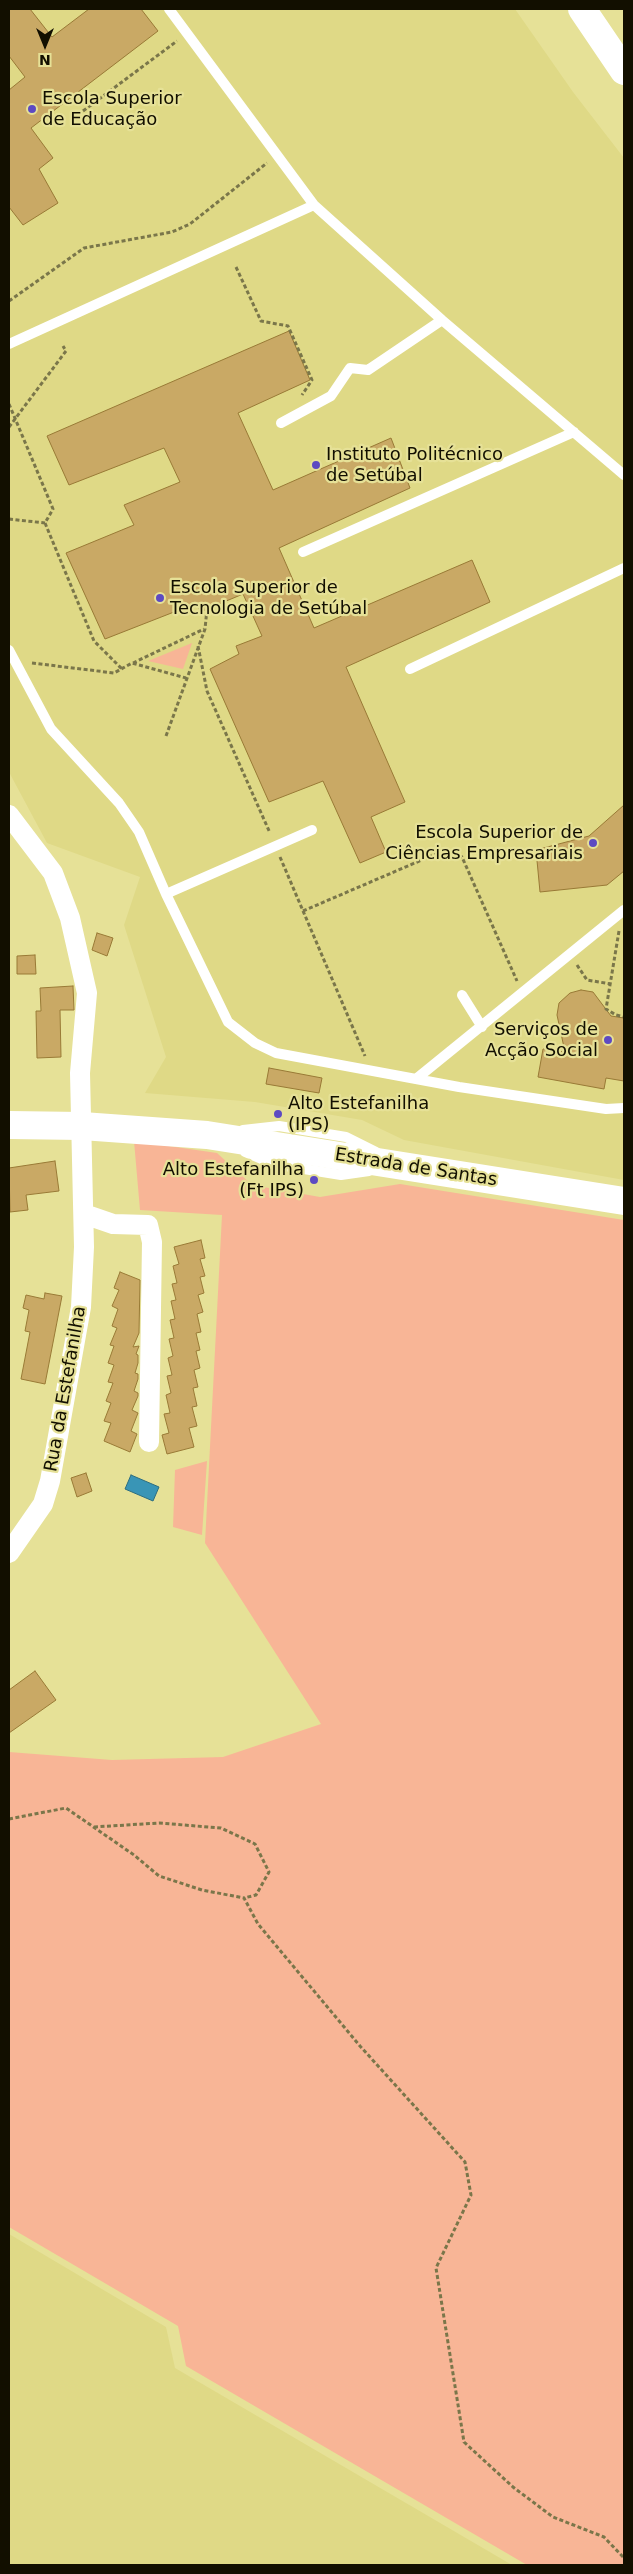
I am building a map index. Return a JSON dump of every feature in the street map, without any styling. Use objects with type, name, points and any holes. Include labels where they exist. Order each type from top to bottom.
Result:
[{"type":"main road","points":[[582,9],[624,71]]},
{"type":"main road","name":"Estrada de Santas","points":[[9,1125],[82,1126],[207,1135],[624,1201]]},
{"type":"street","name":"Rua da Estefanilha","points":[[9,815],[53,873],[70,918],[87,992],[80,1073],[84,1214],[81,1307],[50,1481],[43,1504],[9,1553]]},
{"type":"street","points":[[84,1214],[112,1224],[148,1225],[152,1242],[149,1442]]},
{"type":"lane","points":[[169,9],[314,205],[442,320],[624,475]]},
{"type":"lane","points":[[9,344],[314,205]]},
{"type":"lane","points":[[282,423],[331,396],[350,368],[368,370],[442,320]]},
{"type":"lane","points":[[303,552],[574,432]]},
{"type":"lane","points":[[410,669],[624,568]]},
{"type":"lane","points":[[9,650],[51,729],[119,803],[139,832],[166,894],[228,1022],[255,1043],[276,1054],[416,1079],[606,1109],[624,1108]]},
{"type":"lane","points":[[166,894],[312,830]]},
{"type":"lane","points":[[416,1079],[523,994],[624,910]]},
{"type":"lane","points":[[462,995],[482,1027]]},
{"type":"path","points":[[83,111],[187,34]]},
{"type":"path","points":[[9,301],[84,248],[172,232],[190,224],[276,154]]},
{"type":"path","points":[[236,267],[261,321],[288,326],[312,380],[302,395],[308,409]]},
{"type":"path","points":[[9,427],[66,351],[63,346]]},
{"type":"path","points":[[9,404],[53,508],[45,523]]},
{"type":"path","points":[[9,519],[45,523]]},
{"type":"path","points":[[45,523],[94,641],[122,669]]},
{"type":"path","points":[[166,736],[204,629],[207,609]]},
{"type":"path","points":[[14,661],[114,673],[204,629]]},
{"type":"path","points":[[198,646],[207,691],[371,1071]]},
{"type":"path","points":[[132,663],[186,678]]},
{"type":"path","points":[[303,912],[445,850],[462,857],[523,994]]},
{"type":"path","points":[[612,921],[620,932],[606,1009],[624,1017]]},
{"type":"path","points":[[569,956],[587,980],[611,984]]},
{"type":"path","points":[[9,1819],[66,1808],[94,1828],[134,1855],[160,1876],[202,1890],[244,1898],[256,1895],[269,1872],[254,1844],[221,1828],[158,1823],[94,1828]]},
{"type":"path","points":[[244,1898],[258,1924],[360,2046],[465,2162],[471,2195],[436,2268],[464,2442],[513,2487],[553,2517],[604,2537],[624,2558]]},
{"type":"shaded area","name":"Instituto Politécnico de Setúbal","points":[[9,9],[515,9],[573,92],[624,158],[624,1180],[404,1140],[362,1120],[255,1102],[145,1093],[166,1057],[124,925],[140,877],[47,843],[9,772]]},
{"type":"shaded area","points":[[192,643],[183,669],[148,661]]},
{"type":"shaded area","points":[[134,1141],[217,1153],[252,1185],[320,1197],[400,1184],[624,1220],[624,2565],[527,2565],[186,2366],[178,2326],[9,2227],[9,1752],[112,1760],[223,1757],[321,1724],[205,1543],[222,1215],[140,1210]]},
{"type":"shaded area","points":[[207,1461],[202,1535],[173,1527],[175,1470]]},
{"type":"shaded area","points":[[9,2234],[166,2327],[175,2368],[512,2565],[9,2565]]},
{"type":"water","points":[[131,1475],[159,1487],[153,1501],[125,1489]]},
{"type":"building","name":"Escola Superior de Educação","points":[[9,9],[30,9],[52,37],[89,9],[141,9],[158,31],[31,128],[53,158],[39,169],[58,203],[23,225],[9,207],[9,90],[25,77],[9,56]]},
{"type":"building","name":"Escola Superior de Tecnologia de Setúbal","points":[[289,331],[310,380],[238,413],[273,490],[391,438],[410,488],[279,548],[314,628],[472,560],[490,602],[346,667],[405,802],[371,817],[386,852],[360,863],[323,781],[269,802],[210,669],[239,654],[236,646],[262,636],[243,594],[200,612],[197,603],[105,639],[66,553],[134,525],[124,505],[180,482],[164,448],[69,485],[47,436]]},
{"type":"building","name":"Escola Superior de Ciências Empresariais","points":[[624,805],[624,871],[607,885],[540,892],[536,850],[589,836]]},
{"type":"building","points":[[97,933],[113,938],[107,956],[92,950]]},
{"type":"building","points":[[35,955],[36,974],[17,974],[17,956]]},
{"type":"building","points":[[73,986],[74,1010],[60,1010],[61,1057],[37,1058],[36,1011],[41,1011],[40,988]]},
{"type":"building","name":"Serviços de Acção Social","points":[[581,990],[593,992],[611,1016],[624,1018],[624,1081],[606,1078],[604,1089],[538,1077],[543,1049],[565,1052],[557,1015],[559,1003],[570,993]]},
{"type":"building","points":[[269,1068],[322,1078],[319,1093],[266,1084]]},
{"type":"building","points":[[55,1161],[59,1191],[26,1195],[28,1210],[10,1212],[9,1168]]},
{"type":"building","points":[[201,1240],[205,1258],[200,1259],[205,1276],[200,1277],[204,1293],[198,1295],[203,1312],[197,1314],[201,1332],[196,1333],[200,1350],[196,1351],[200,1368],[194,1370],[198,1387],[193,1388],[197,1406],[192,1407],[197,1426],[189,1428],[194,1447],[167,1454],[162,1435],[169,1433],[164,1414],[170,1413],[166,1395],[171,1393],[167,1376],[172,1375],[168,1358],[173,1356],[169,1339],[174,1338],[170,1320],[175,1319],[171,1301],[176,1300],[172,1284],[177,1283],[173,1266],[179,1264],[174,1247]]},
{"type":"building","points":[[120,1272],[140,1280],[139,1333],[133,1347],[139,1346],[136,1354],[138,1355],[138,1363],[135,1373],[138,1374],[138,1379],[134,1391],[138,1393],[138,1396],[132,1410],[138,1413],[131,1431],[137,1434],[130,1452],[104,1441],[111,1423],[104,1421],[111,1403],[106,1401],[113,1383],[108,1382],[114,1365],[108,1363],[114,1346],[110,1345],[117,1328],[112,1326],[118,1309],[112,1306],[119,1290],[114,1288]]},
{"type":"building","points":[[45,1293],[62,1296],[45,1384],[21,1379],[30,1332],[25,1331],[29,1310],[23,1308],[26,1295],[44,1299]]},
{"type":"building","points":[[86,1473],[92,1491],[77,1497],[71,1478]]},
{"type":"building","points":[[35,1671],[56,1700],[9,1733],[9,1690]]},
{"type":"place","name":"Escola Superior de Educação","points":[[32,109]]},
{"type":"place","name":"Instituto Politécnico de Setúbal","points":[[316,465]]},
{"type":"place","name":"Escola Superior de Tecnologia de Setúbal","points":[[160,598]]},
{"type":"place","name":"Escola Superior de Ciências Empresariais","points":[[593,843]]},
{"type":"place","name":"Serviços de Acção Social","points":[[608,1040]]},
{"type":"place","name":"Alto Estefanilha (IPS)","points":[[278,1114]]},
{"type":"place","name":"Alto Estefanilha (Ft IPS)","points":[[314,1180]]}]
